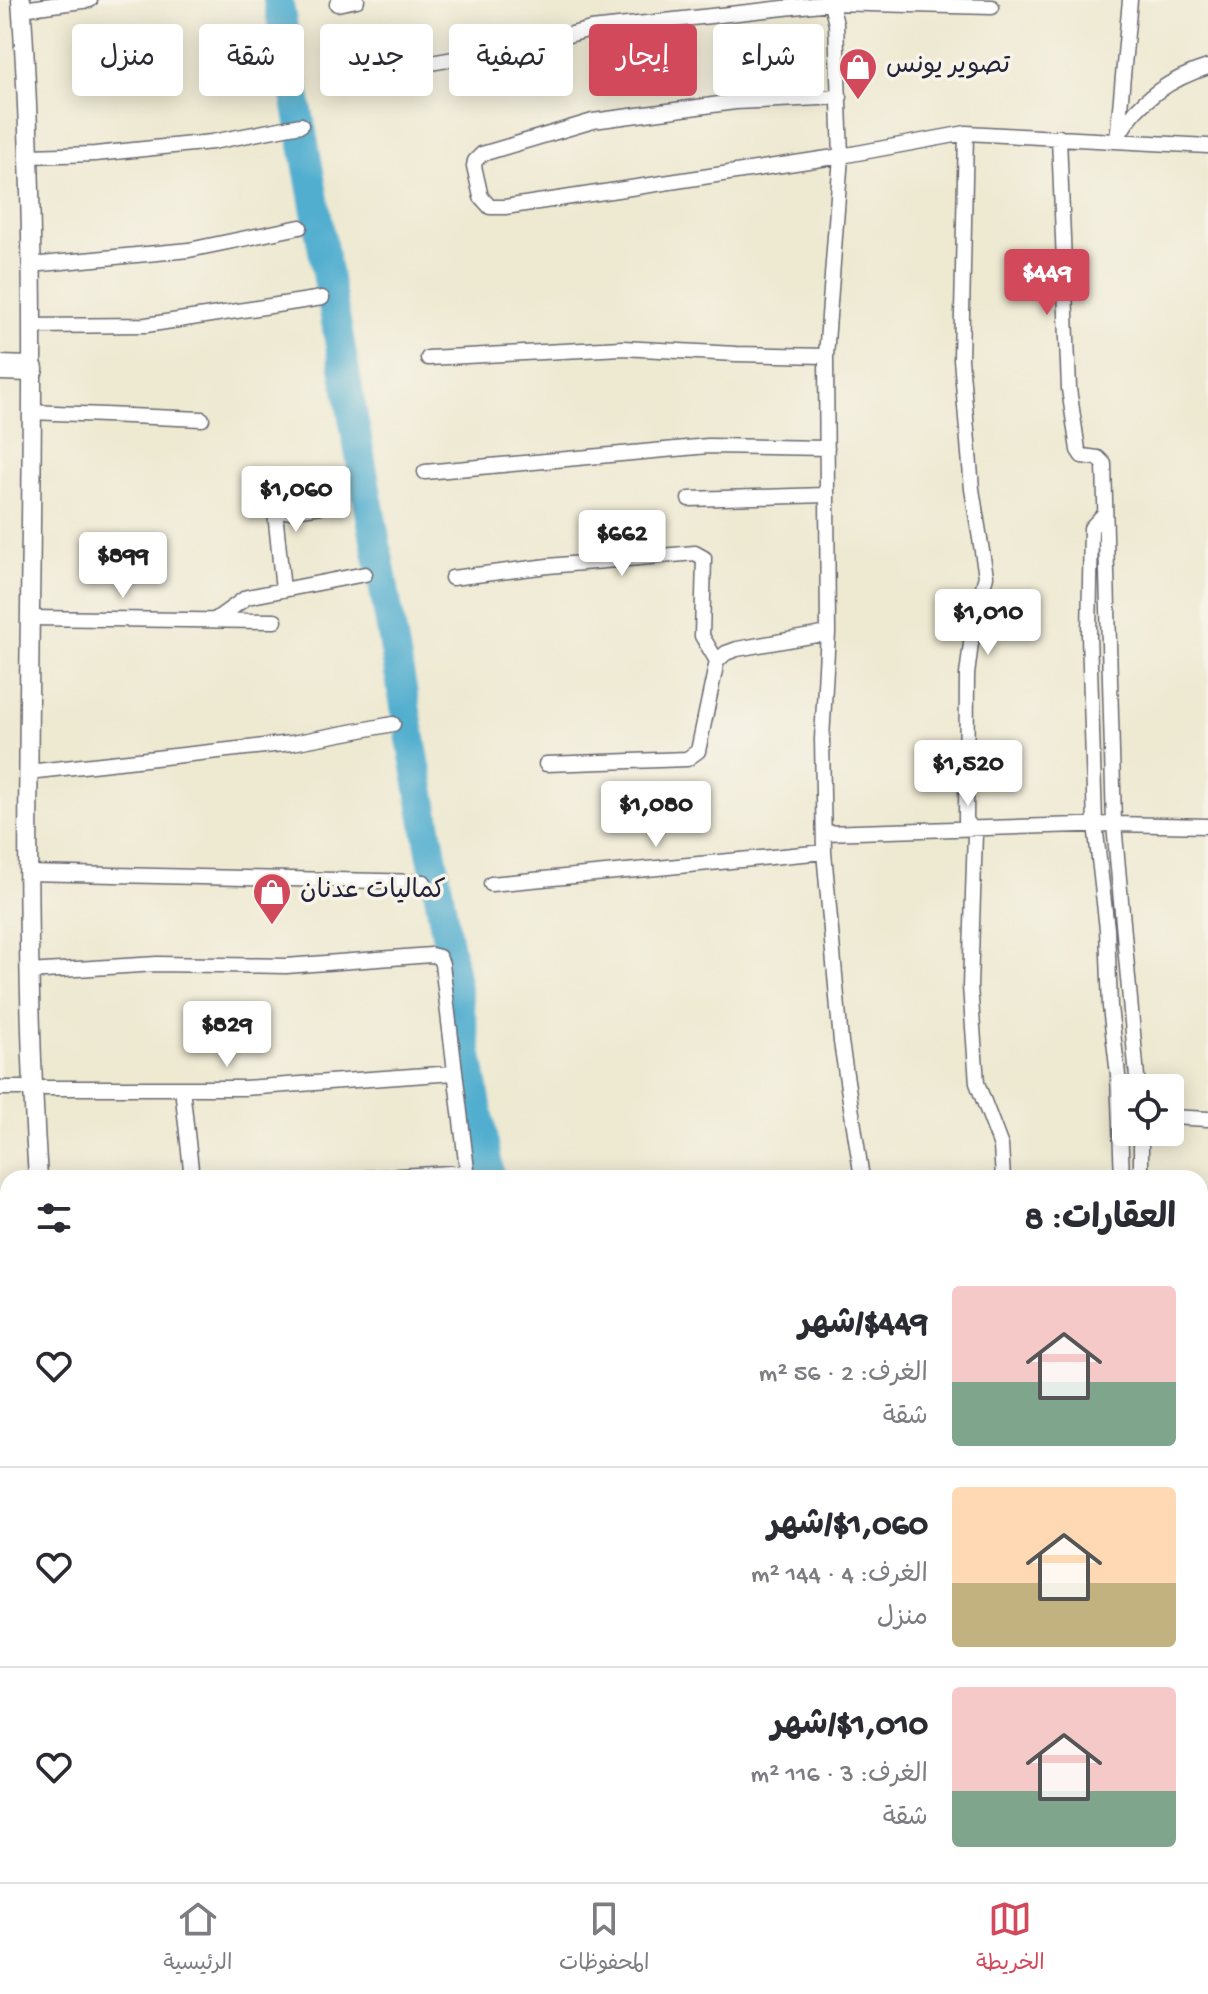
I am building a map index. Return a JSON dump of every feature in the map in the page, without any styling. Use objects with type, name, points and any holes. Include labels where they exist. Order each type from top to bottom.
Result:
[{"type":"highway","points":[[0,368],[31,369]]},
{"type":"street","points":[[37,1170],[28,972],[31,265],[22,4],[90,0]]},
{"type":"street","points":[[337,4],[357,0]]},
{"type":"street","points":[[1117,141],[1130,0]]},
{"type":"street","points":[[433,63],[523,47],[591,29],[830,1],[992,7]]},
{"type":"street","points":[[830,1],[836,24],[841,156],[826,356],[828,633],[822,739],[824,852],[839,1027],[861,1170]]},
{"type":"street","points":[[1117,141],[1130,116],[1151,97],[1186,74],[1208,67]]},
{"type":"street","points":[[840,97],[735,102],[593,121],[482,154],[474,166],[484,202],[490,207],[505,207],[841,156],[966,133],[1208,146]]},
{"type":"street","points":[[29,156],[95,154],[212,142],[301,125]]},
{"type":"street","points":[[966,133],[961,359],[972,489],[986,576],[974,619],[967,675],[966,820],[975,833],[970,986],[977,1083],[1001,1146],[1002,1170]]},
{"type":"street","points":[[1059,137],[1069,389],[1078,450],[1082,456],[1098,458],[1104,464],[1114,824],[1137,1074]]},
{"type":"street","points":[[31,265],[189,250],[300,227]]},
{"type":"street","points":[[31,326],[146,325],[322,298]]},
{"type":"street","points":[[428,358],[622,348],[826,356]]},
{"type":"street","points":[[31,412],[202,419]]},
{"type":"street","points":[[425,472],[708,446],[827,448]]},
{"type":"street","points":[[272,483],[283,590]]},
{"type":"street","points":[[689,499],[826,495]]},
{"type":"street","points":[[275,513],[341,503]]},
{"type":"street","points":[[1105,513],[1091,528],[1089,635],[1095,824],[1118,1074]]},
{"type":"street","points":[[452,578],[695,553],[704,558],[702,636],[717,661]]},
{"type":"street","points":[[215,620],[247,597],[365,574]]},
{"type":"street","points":[[29,618],[275,621]]},
{"type":"street","points":[[546,764],[687,759],[698,751],[717,661],[737,649],[828,633]]},
{"type":"street","points":[[1089,635],[1109,634]]},
{"type":"street","points":[[28,772],[292,743],[393,724]]},
{"type":"street","points":[[824,833],[1095,824],[1208,826]]},
{"type":"street","points":[[491,884],[824,852]]},
{"type":"street","points":[[28,873],[424,882]]},
{"type":"street","points":[[28,972],[157,964],[286,966],[431,955],[439,957],[467,1170]]},
{"type":"street","points":[[0,1088],[244,1088],[454,1073]]},
{"type":"street","points":[[182,1088],[191,1170]]},
{"type":"street","points":[[1184,1118],[1208,1119]]},
{"type":"street","points":[[1122,1170],[1123,1146]]},
{"type":"street","points":[[1141,1146],[1141,1170]]},
{"type":"waterway","points":[[278,0],[489,1170]]},
{"type":"place","name":"تصوير يونس","points":[[858,101]]},
{"type":"place","name":"كماليات عدنان","points":[[272,926]]}]
